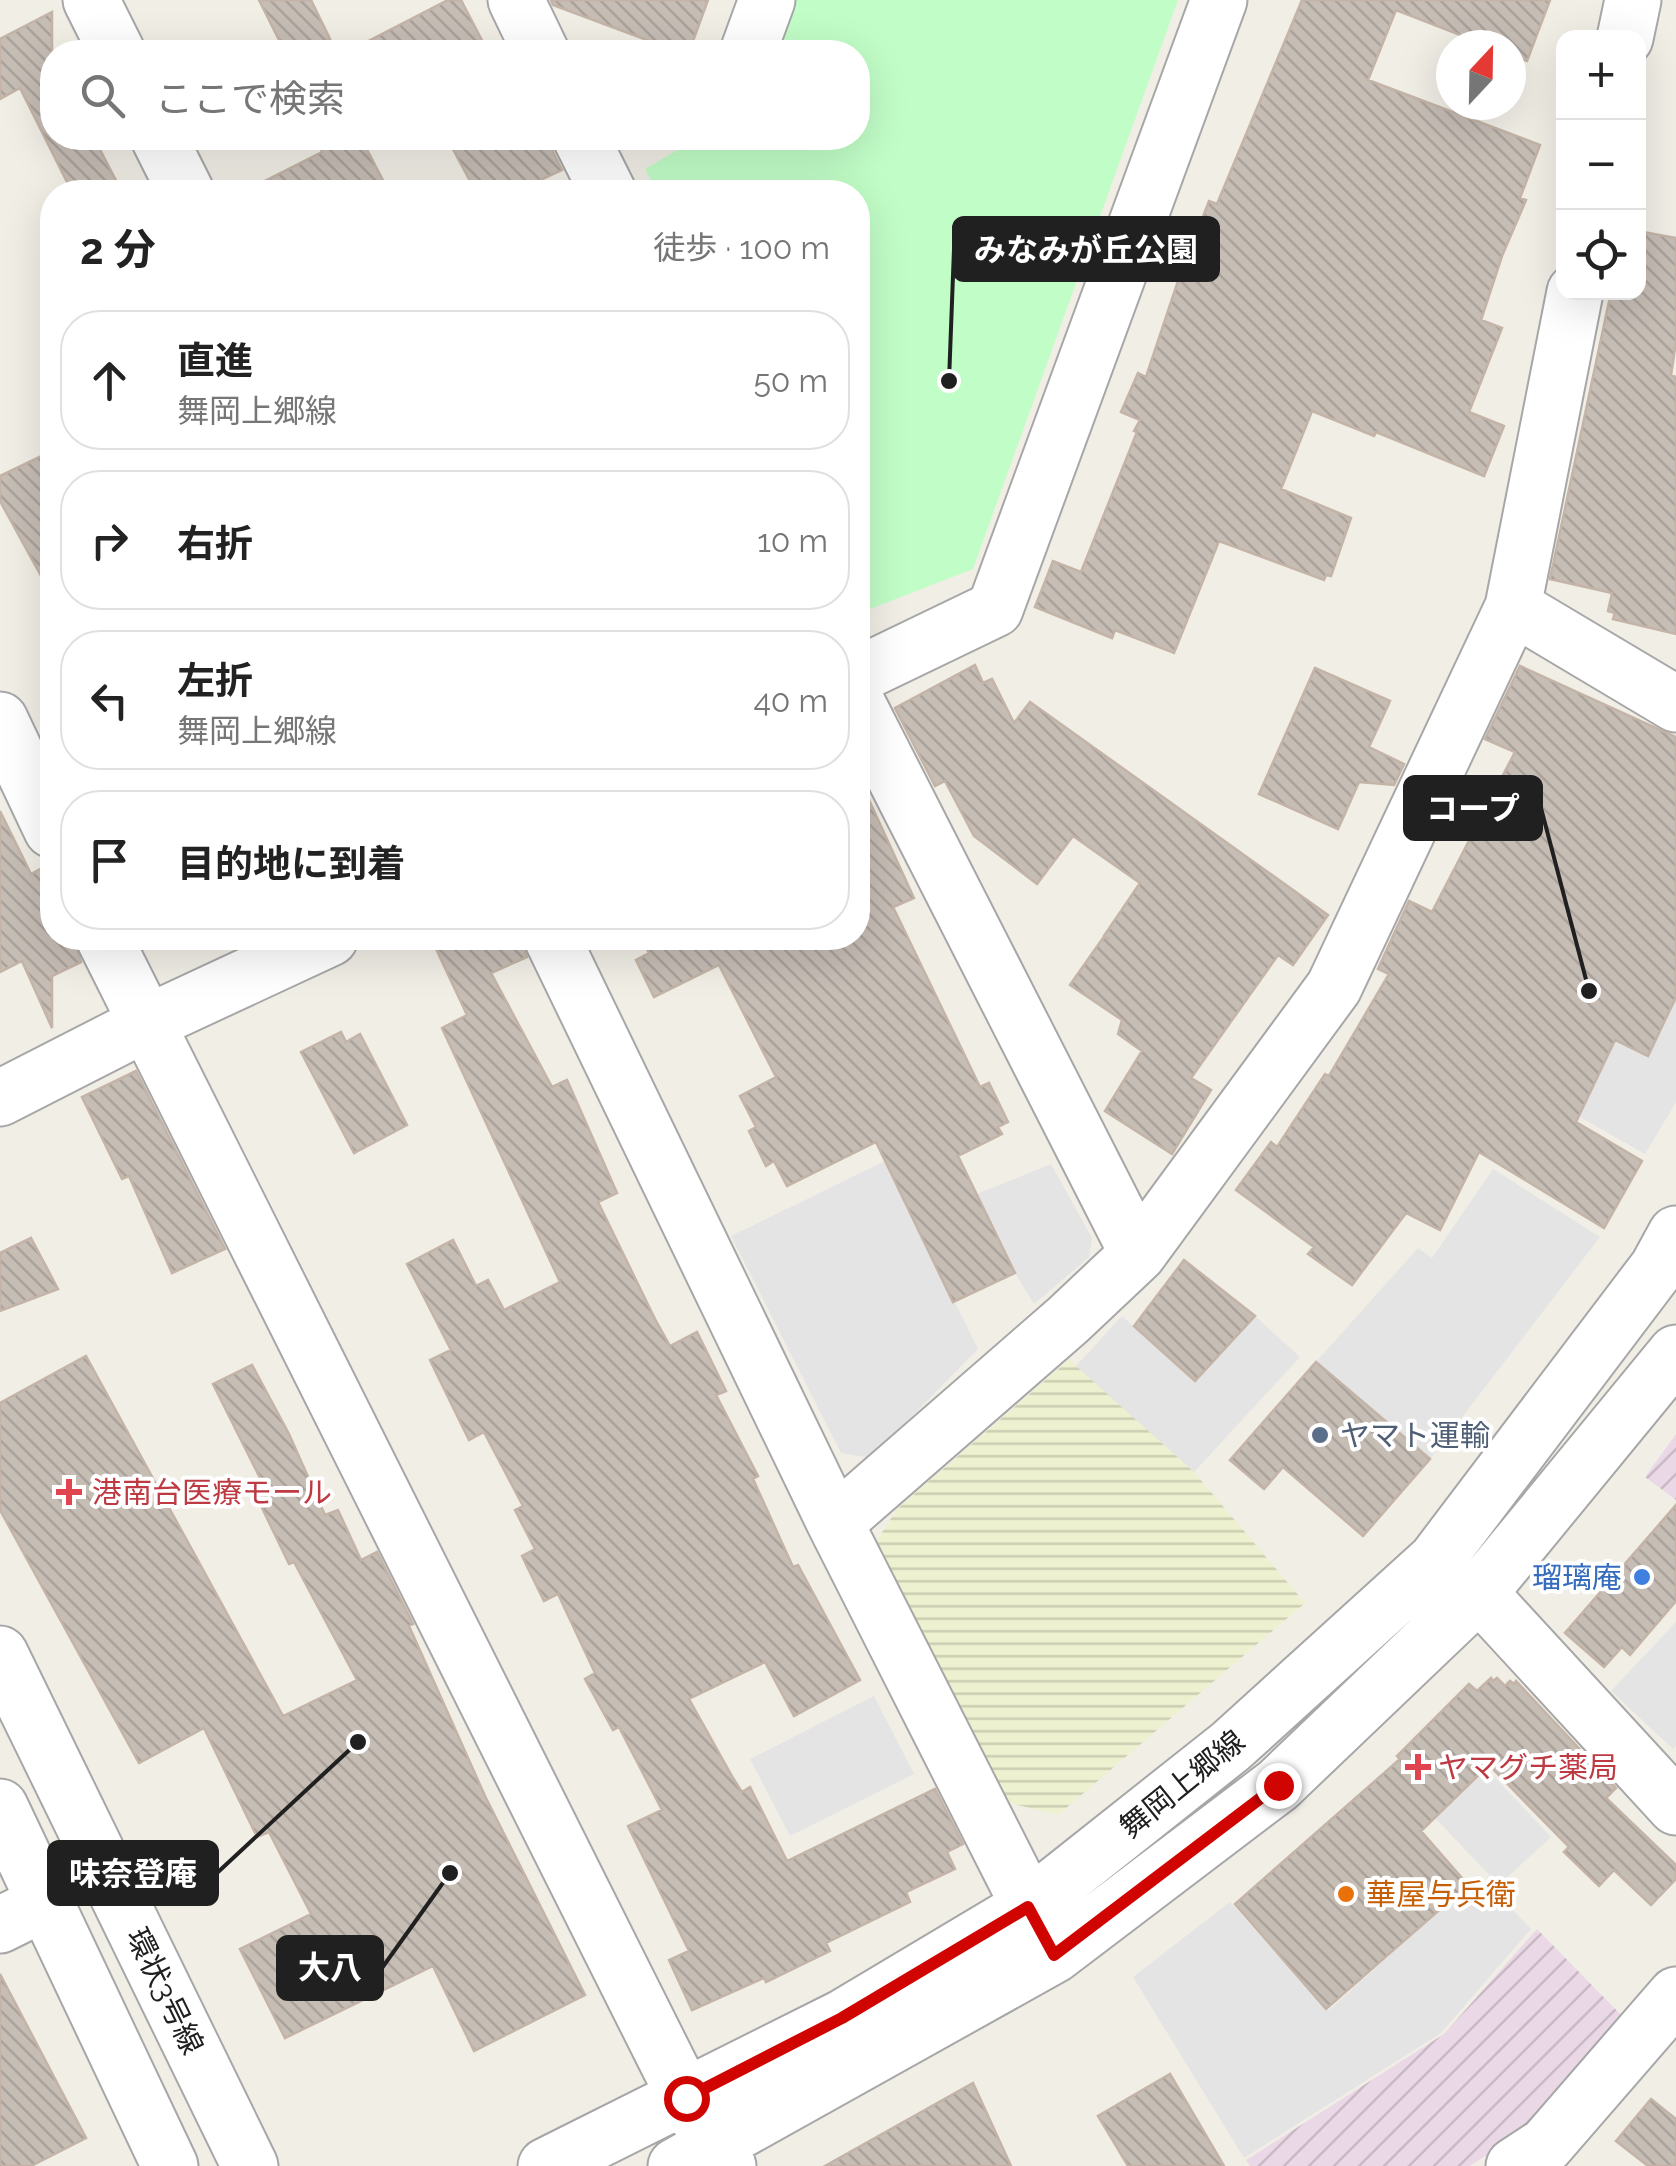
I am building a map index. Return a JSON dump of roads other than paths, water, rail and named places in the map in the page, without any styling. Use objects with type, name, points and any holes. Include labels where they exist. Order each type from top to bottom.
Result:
[{"type":"street","points":[[91,0],[111,40]]},
{"type":"street","points":[[516,0],[535,40]]},
{"type":"street","points":[[752,40],[767,0]]},
{"type":"street","points":[[870,669],[995,609],[1219,0]]},
{"type":"street","points":[[1627,30],[1633,0]]},
{"type":"street","points":[[165,150],[180,180]]},
{"type":"street","points":[[835,1523],[1138,1254],[1334,987],[1513,607],[1573,300]]},
{"type":"street","points":[[1513,607],[1676,704]]},
{"type":"street","points":[[0,720],[40,805]]},
{"type":"street","points":[[870,729],[1138,1254]]},
{"type":"street","points":[[110,950],[686,2098],[707,2159]]},
{"type":"street","points":[[0,1098],[145,1024],[304,950]]},
{"type":"street","points":[[558,950],[835,1523],[1054,1955]]},
{"type":"street","name":"舞岡上郷線","points":[[546,2166],[842,2018],[1028,1907],[1231,1746],[1436,1560],[1658,1268],[1676,1234]]},
{"type":"street","name":"舞岡上郷線","points":[[707,2159],[1054,1955],[1278,1785],[1479,1593],[1676,1353]]},
{"type":"street","points":[[1479,1593],[1676,1807]]},
{"type":"street","name":"環状3号線","points":[[0,1654],[250,2166]]},
{"type":"street","points":[[0,1808],[23,1914],[170,2166]]},
{"type":"street","points":[[1541,2159],[1676,1995]]},
{"type":"place","name":"みなみが丘公園","points":[[949,381]]},
{"type":"place","name":"コープ","points":[[1589,991]]},
{"type":"place","name":"ヤマト運輸","points":[[1320,1435]]},
{"type":"place","name":"港南台医療モール","points":[[69,1492]]},
{"type":"place","name":"瑠璃庵","points":[[1642,1577]]},
{"type":"place","name":"味奈登庵","points":[[358,1742]]},
{"type":"place","name":"ヤマグチ薬局","points":[[1418,1767]]},
{"type":"place","name":"大八","points":[[450,1873]]},
{"type":"place","name":"華屋与兵衛","points":[[1346,1894]]}]
